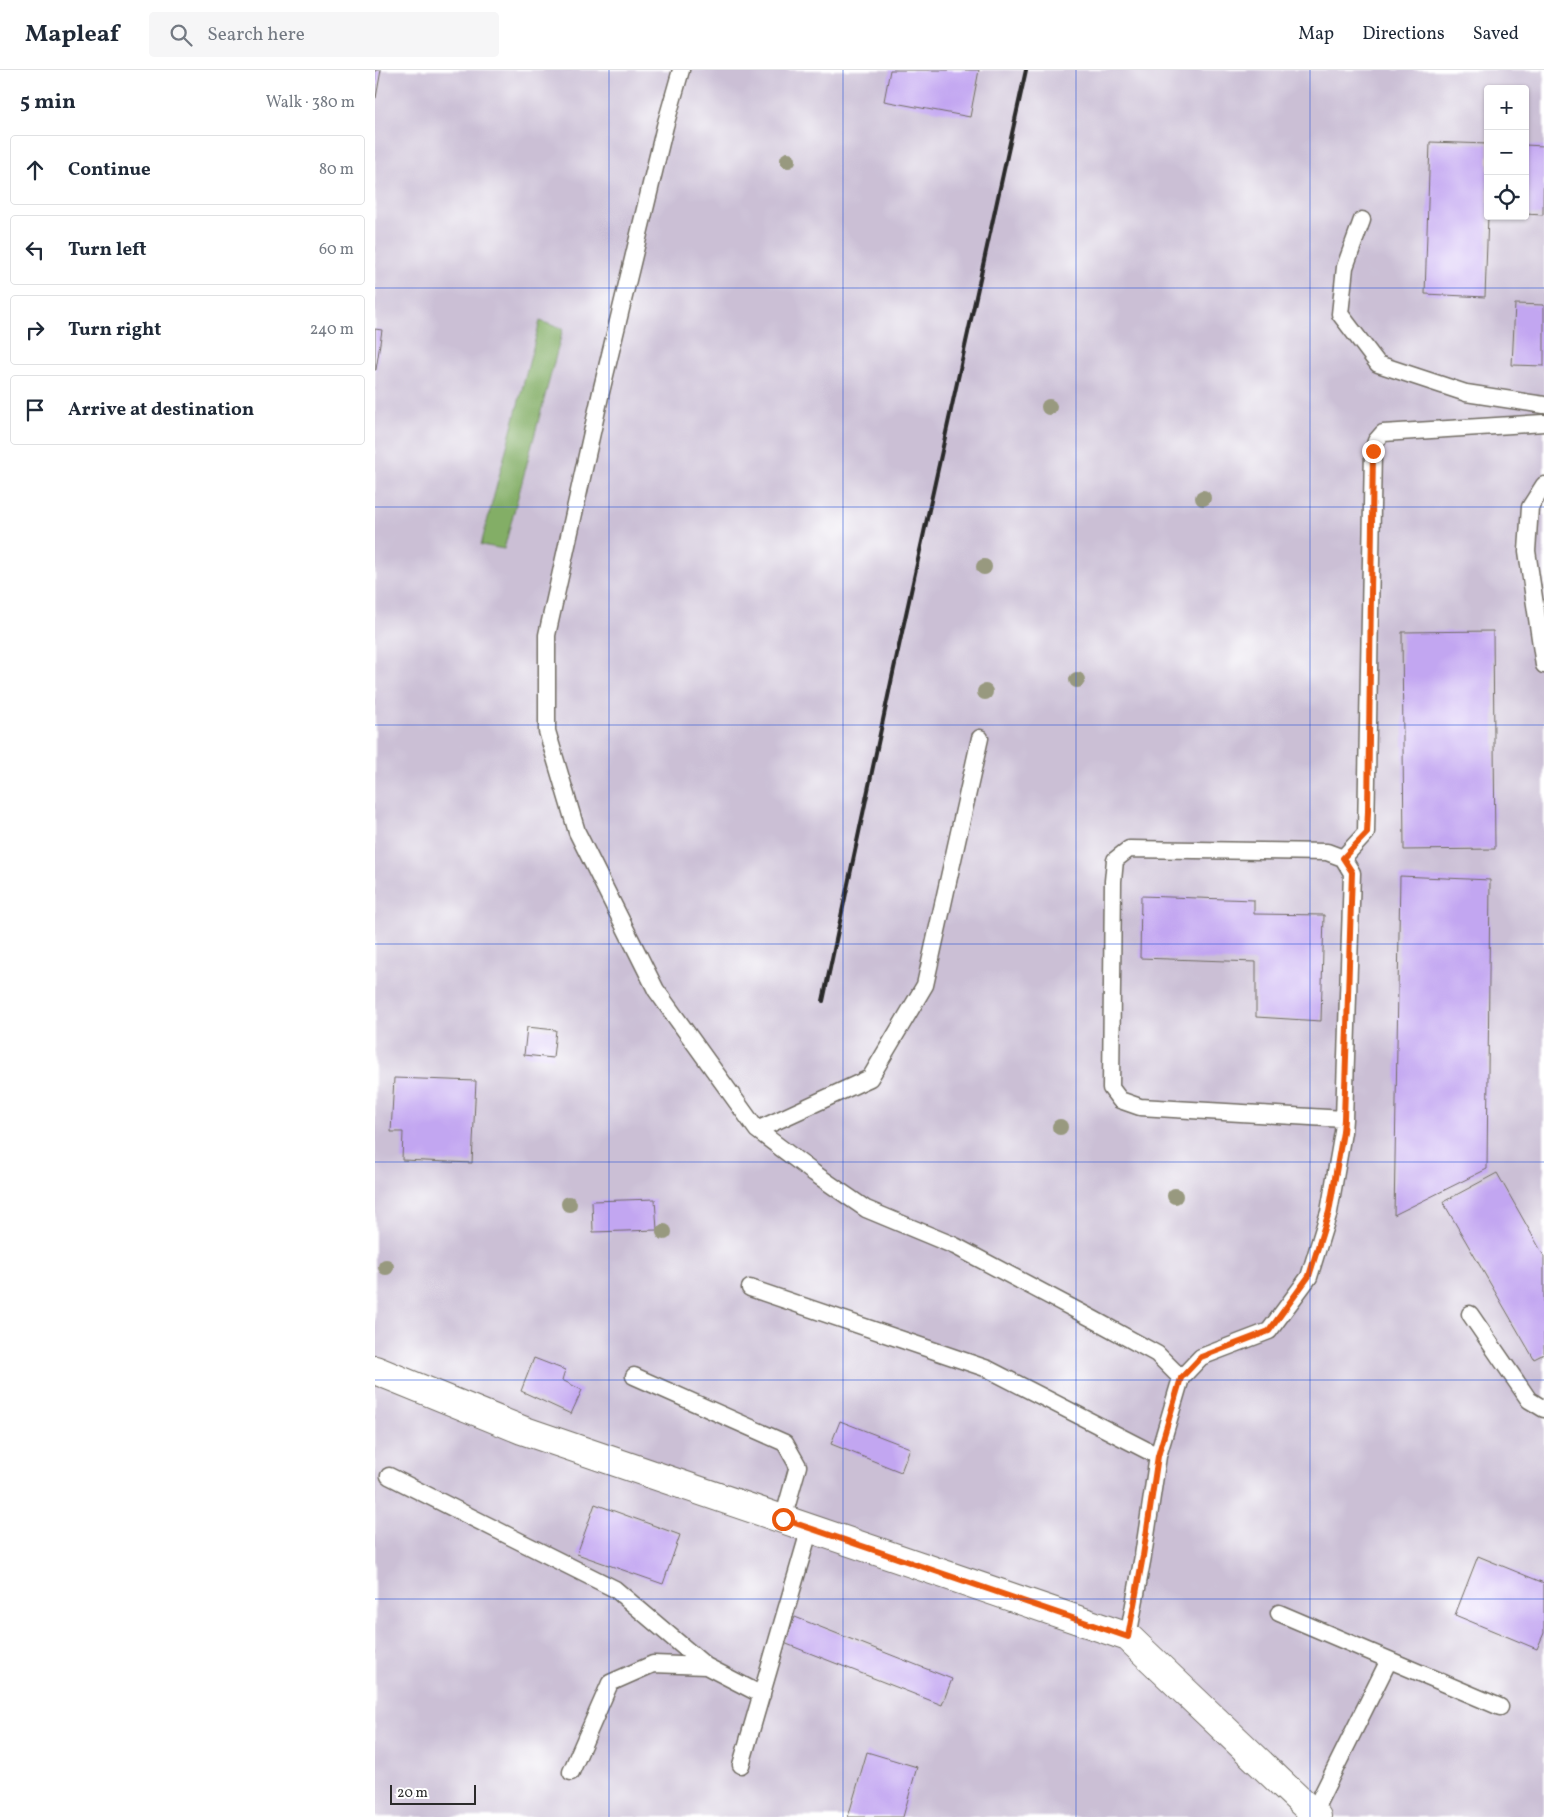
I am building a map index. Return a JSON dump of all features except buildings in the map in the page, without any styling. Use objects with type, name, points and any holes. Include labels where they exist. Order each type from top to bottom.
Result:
[{"type":"street","points":[[375,1370],[522,1430],[1128,1637],[1315,1815]]},
{"type":"lane","points":[[681,70],[665,126],[603,383],[547,634],[547,731],[577,832],[656,990],[757,1130],[814,1173],[867,1209],[955,1246],[1093,1319],[1157,1354],[1181,1378]]},
{"type":"lane","points":[[1362,220],[1345,267],[1340,314],[1378,364],[1466,393],[1544,405]]},
{"type":"lane","points":[[1343,858],[1367,833],[1373,451],[1376,441],[1383,433],[1544,423]]},
{"type":"lane","points":[[1544,485],[1530,507],[1527,551],[1544,665]]},
{"type":"lane","points":[[757,1130],[870,1078],[925,985],[980,738]]},
{"type":"lane","points":[[1128,1637],[1143,1556],[1158,1456],[1181,1378],[1201,1357],[1269,1331],[1309,1276],[1329,1212],[1344,1119],[1352,872],[1343,858],[1327,852],[1129,849],[1115,860],[1113,881],[1111,1088],[1119,1100],[1140,1107],[1344,1119]]},
{"type":"lane","points":[[750,1288],[988,1369],[1158,1456]]},
{"type":"lane","points":[[1470,1314],[1529,1400],[1544,1409]]},
{"type":"lane","points":[[634,1376],[785,1443],[798,1466],[783,1519]]},
{"type":"lane","points":[[389,1476],[615,1589],[707,1666],[762,1695]]},
{"type":"lane","points":[[741,1765],[810,1528]]},
{"type":"lane","points":[[1279,1613],[1500,1707]]},
{"type":"lane","points":[[1315,1815],[1389,1660]]},
{"type":"lane","points":[[571,1772],[610,1683],[653,1664],[707,1666]]},
{"type":"shaded area","points":[[375,70],[1544,70],[1544,1817],[375,1817]]},
{"type":"green space","points":[[540,321],[563,329],[504,549],[481,545]]},
{"type":"railway","points":[[823,1001],[1026,70]]},
{"type":"route","points":[[783,1519],[1128,1637],[1143,1556],[1158,1456],[1181,1378],[1201,1357],[1269,1331],[1309,1276],[1329,1212],[1344,1119],[1352,872],[1343,858],[1367,833],[1373,451]]}]
